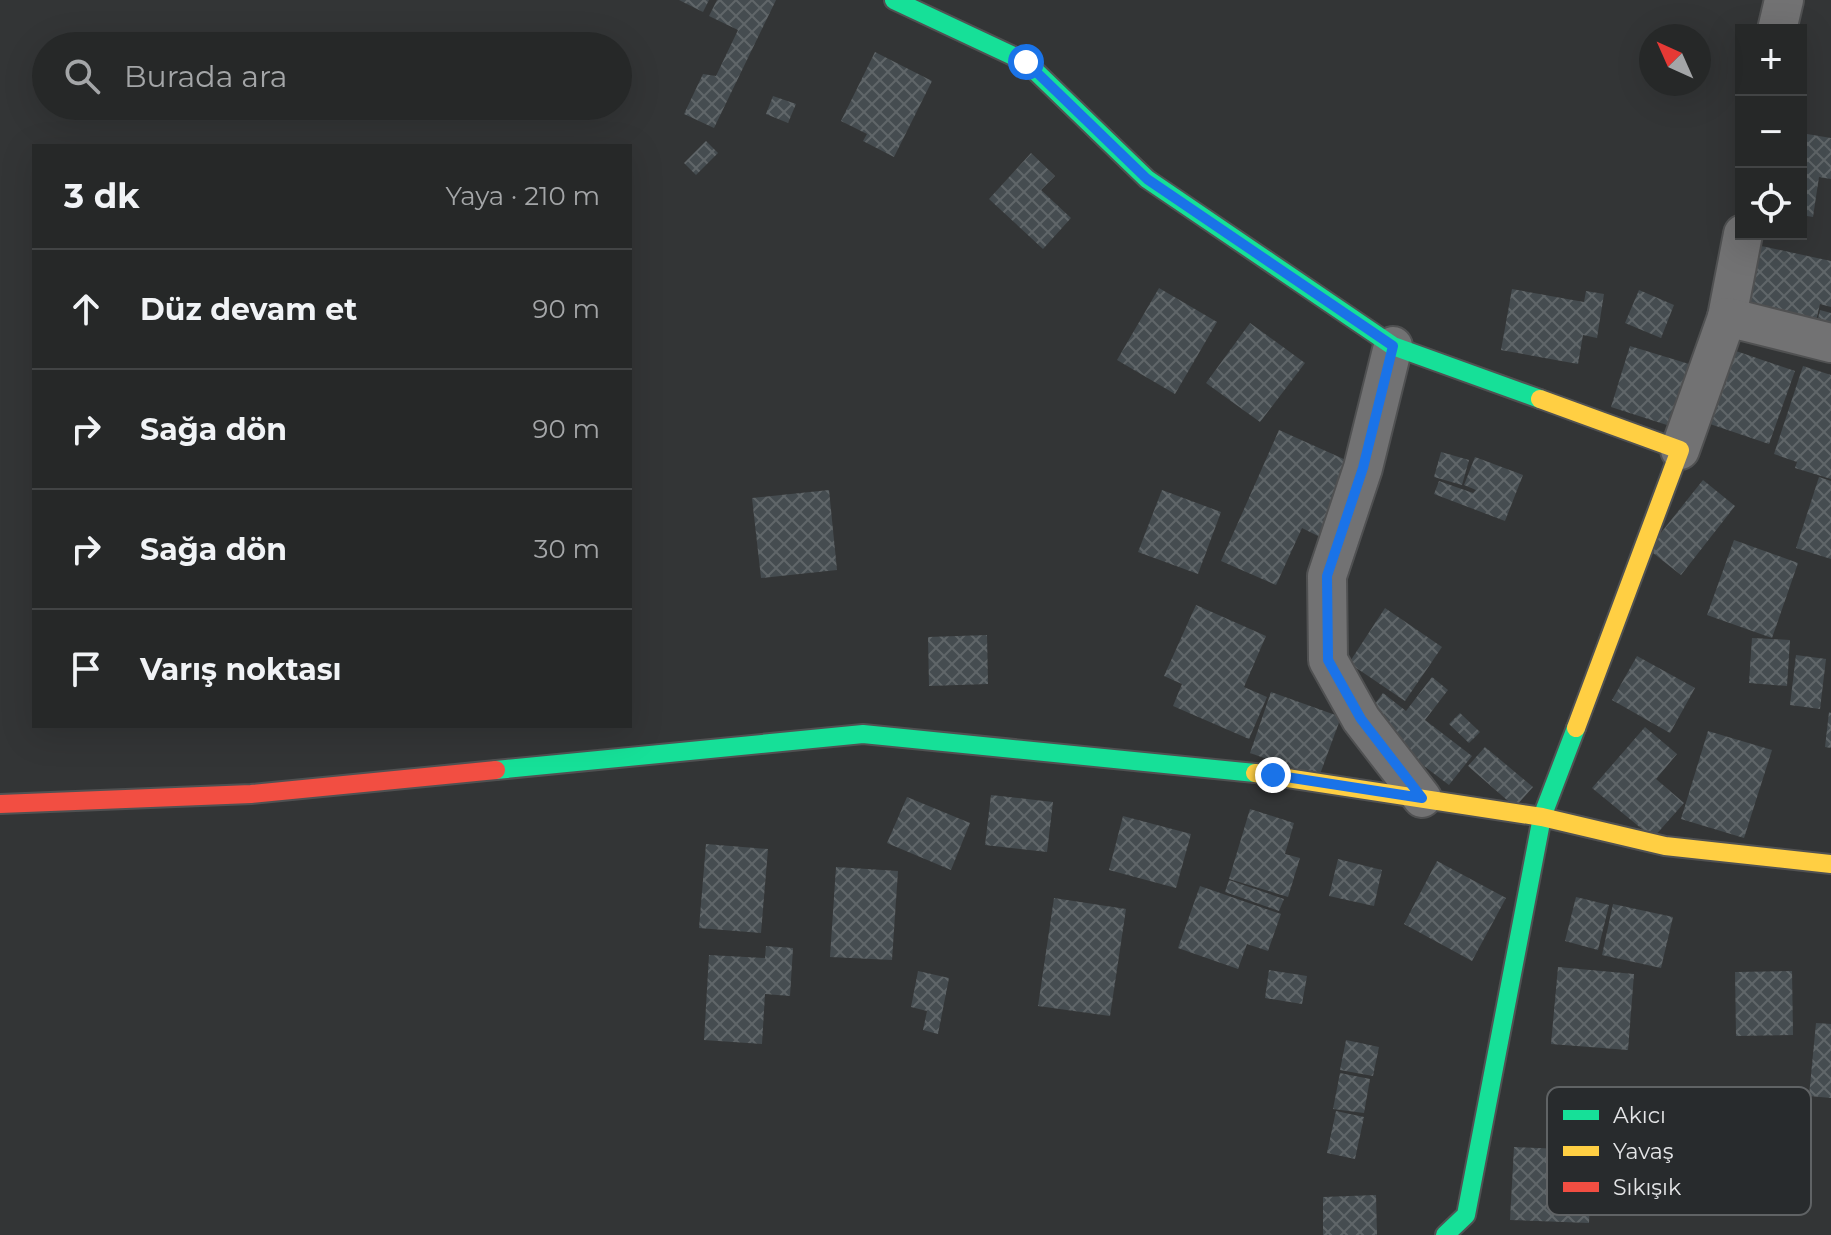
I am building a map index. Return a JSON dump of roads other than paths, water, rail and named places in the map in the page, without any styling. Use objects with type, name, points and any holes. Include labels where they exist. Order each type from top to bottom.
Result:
[{"type":"street","points":[[894,0],[1026,62],[1147,179],[1393,346],[1680,450]]},
{"type":"street","points":[[1778,24],[1784,0]]},
{"type":"street","points":[[1445,1235],[1466,1215],[1542,817],[1727,317],[1742,240]]},
{"type":"street","points":[[1727,317],[1831,343]]},
{"type":"street","points":[[1393,346],[1363,468],[1327,576],[1328,660],[1361,719],[1422,798]]},
{"type":"street","points":[[0,804],[251,794],[863,734],[1273,775],[1542,817],[1665,846],[1831,864]]}]
